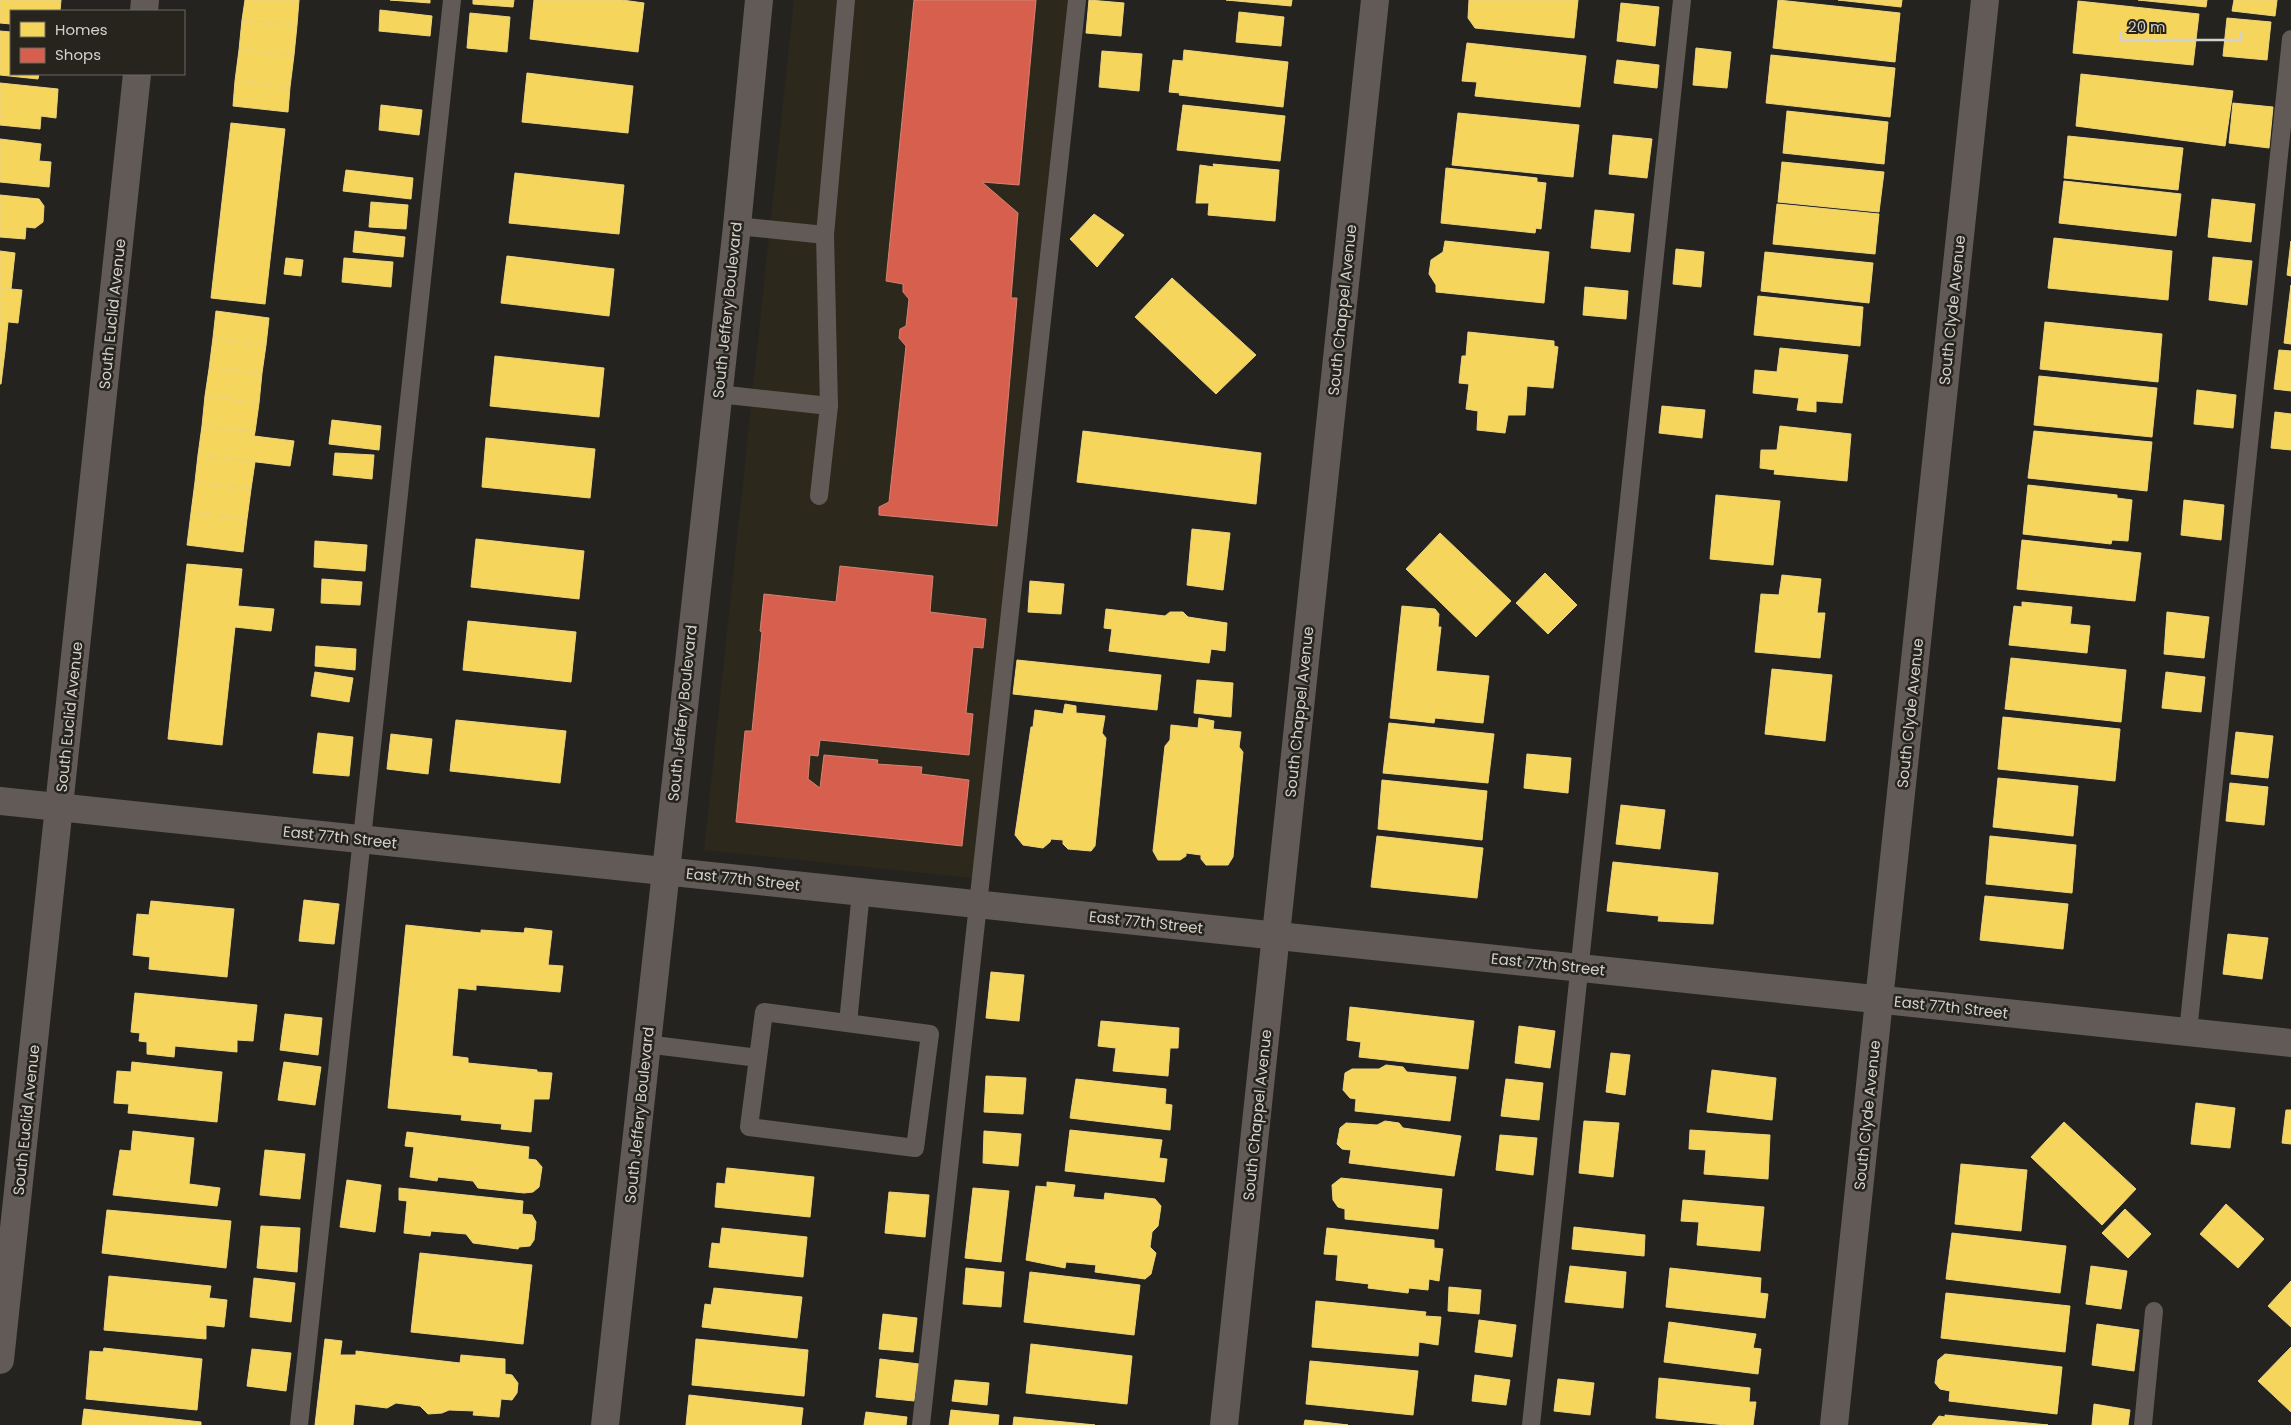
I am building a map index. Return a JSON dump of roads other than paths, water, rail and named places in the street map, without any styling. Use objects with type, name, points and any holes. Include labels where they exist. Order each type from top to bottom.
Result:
[{"type":"street","name":"South Jeffery Boulevard","points":[[605,1425],[737,226],[759,0]]},
{"type":"street","name":"South Chappel Avenue","points":[[1224,1425],[1375,0]]},
{"type":"street","name":"South Clyde Avenue","points":[[1834,1425],[1985,0]]},
{"type":"street","name":"South Euclid Avenue","points":[[0,1360],[137,75]]},
{"type":"street","name":"East 77th Street","points":[[0,801],[2291,1043]]},
{"type":"lane","points":[[299,1425],[452,0]]},
{"type":"lane","points":[[819,496],[829,406],[824,235],[846,0]]},
{"type":"lane","points":[[921,1425],[1077,0]]},
{"type":"lane","points":[[1532,1425],[1682,0]]},
{"type":"lane","points":[[2188,1032],[2291,39]]},
{"type":"lane","points":[[737,226],[824,235]]},
{"type":"lane","points":[[718,394],[829,406]]},
{"type":"lane","points":[[848,1023],[861,892]]},
{"type":"lane","points":[[764,1012],[930,1034],[915,1148],[749,1127],[758,1058],[764,1012]]},
{"type":"lane","points":[[646,1044],[758,1058]]},
{"type":"lane","points":[[2143,1425],[2154,1311]]}]
